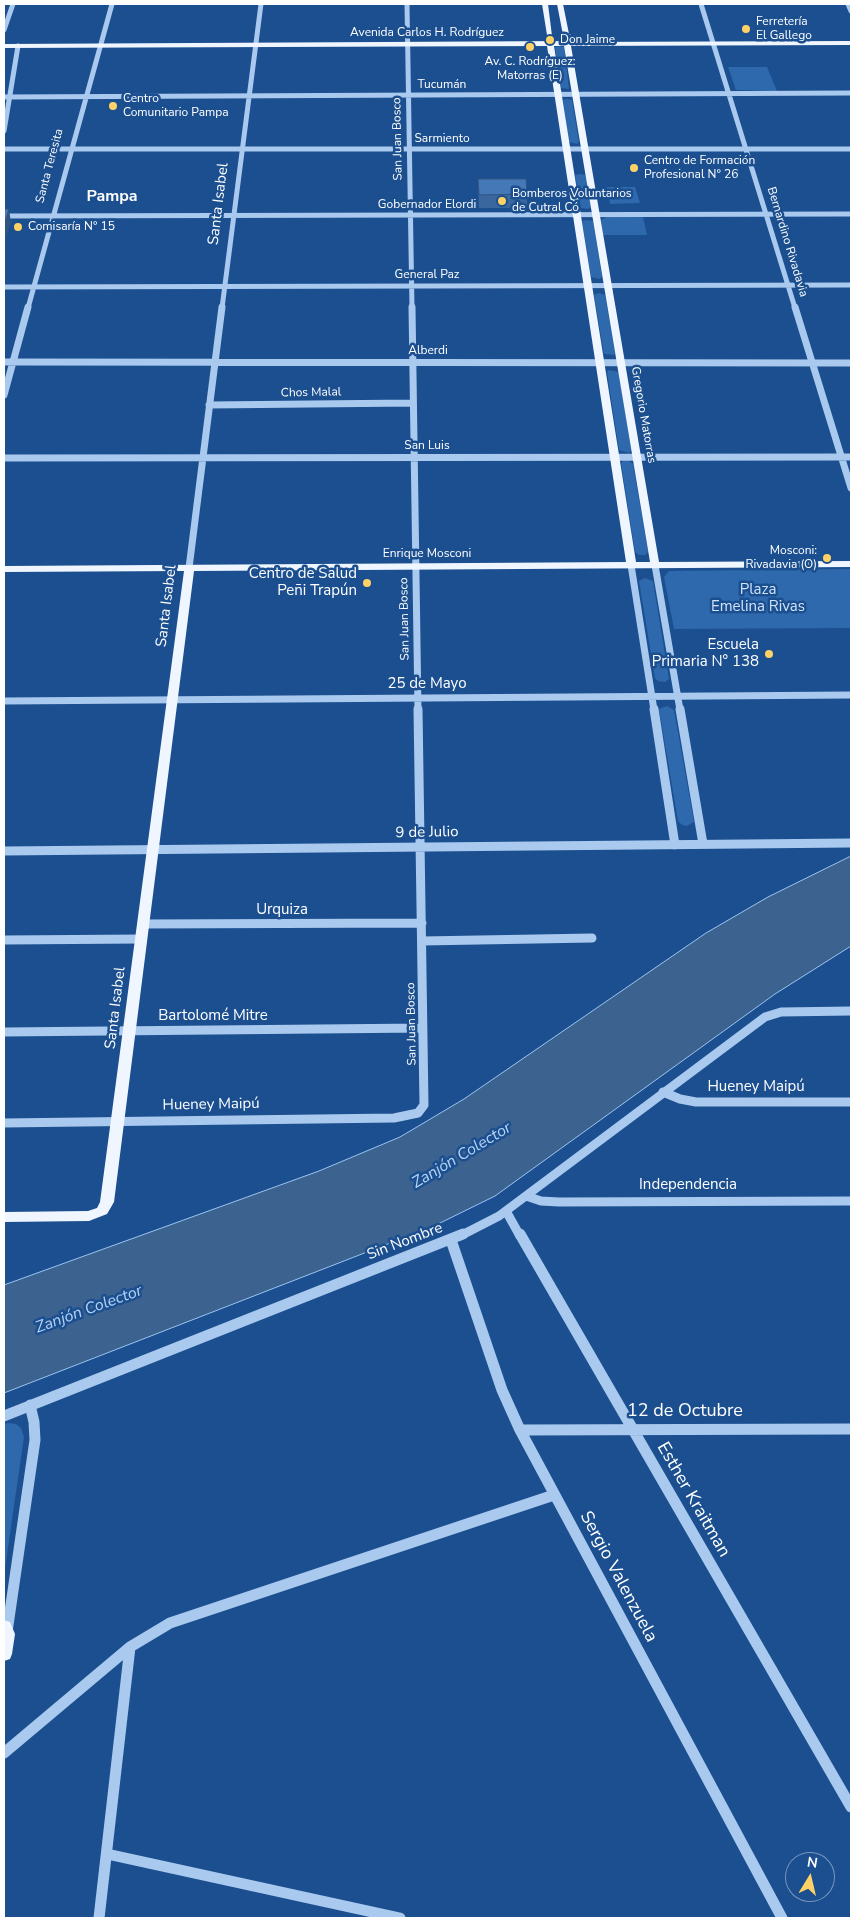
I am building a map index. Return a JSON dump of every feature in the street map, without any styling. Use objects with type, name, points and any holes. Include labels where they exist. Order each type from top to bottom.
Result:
[{"type":"main road","points":[[545,4],[631,565]]},
{"type":"main road","name":"Gregorio Matorras","points":[[560,4],[655,565]]},
{"type":"main road","name":"Avenida Carlos H. Rodríguez","points":[[538,35],[566,40],[851,43]]},
{"type":"main road","name":"Avenida Carlos H. Rodríguez","points":[[566,40],[583,35]]},
{"type":"main road","points":[[701,35],[720,35]]},
{"type":"main road","points":[[247,36],[266,36]]},
{"type":"main road","name":"Avenida Carlos H. Rodríguez","points":[[398,36],[416,36]]},
{"type":"main road","points":[[93,37],[112,37]]},
{"type":"main road","name":"Avenida Carlos H. Rodríguez","points":[[4,46],[407,44],[549,38]]},
{"type":"main road","name":"Enrique Mosconi","points":[[4,569],[851,564]]},
{"type":"main road","name":"Santa Isabel","points":[[4,1217],[84,1216],[102,1211],[107,1202],[189,568]]},
{"type":"main road","points":[[4,1654],[5,1631]]},
{"type":"street","points":[[4,30],[13,4]]},
{"type":"street","name":"Santa Teresita","points":[[4,395],[112,4]]},
{"type":"street","name":"Santa Isabel","points":[[189,568],[261,4]]},
{"type":"street","name":"San Juan Bosco","points":[[407,4],[425,1101],[418,1113]]},
{"type":"street","name":"Bernardino Rivadavia","points":[[701,4],[851,488]]},
{"type":"street","points":[[848,4],[851,11]]},
{"type":"street","points":[[4,131],[18,46]]},
{"type":"street","name":"Tucumán","points":[[4,97],[851,93]]},
{"type":"street","name":"Sarmiento","points":[[4,149],[851,149]]},
{"type":"street","name":"Gobernador Elordi","points":[[4,216],[851,214]]},
{"type":"street","name":"General Paz","points":[[4,287],[851,285]]},
{"type":"street","name":"Alberdi","points":[[4,362],[851,363]]},
{"type":"street","name":"Chos Malal","points":[[209,405],[413,403]]},
{"type":"street","name":"San Luis","points":[[4,458],[851,457]]},
{"type":"street","points":[[631,565],[675,845]]},
{"type":"street","name":"Gregorio Matorras","points":[[655,565],[703,844]]},
{"type":"street","name":"25 de Mayo","points":[[4,700],[851,695]]},
{"type":"street","name":"9 de Julio","points":[[4,851],[851,843]]},
{"type":"street","name":"Urquiza","points":[[143,924],[422,923]]},
{"type":"street","points":[[422,941],[592,938]]},
{"type":"street","points":[[4,940],[141,939]]},
{"type":"street","name":"Sin Nombre","points":[[4,1416],[451,1240],[482,1226],[506,1211],[761,1019],[772,1013],[851,1011]]},
{"type":"street","name":"Bartolomé Mitre","points":[[4,1032],[424,1028]]},
{"type":"street","name":"Hueney Maipú","points":[[663,1092],[680,1099],[696,1102],[851,1102]]},
{"type":"street","name":"Hueney Maipú","points":[[4,1122],[394,1118],[407,1117],[418,1113]]},
{"type":"street","name":"Independencia","points":[[526,1196],[541,1201],[560,1202],[851,1201]]},
{"type":"street","name":"Esther Kraitman","points":[[506,1211],[851,1807]]},
{"type":"street","name":"Sergio Valenzuela","points":[[451,1240],[502,1390],[520,1430],[782,1918]]},
{"type":"street","points":[[5,1631],[35,1440],[34,1422],[30,1405]]},
{"type":"street","name":"12 de Octubre","points":[[520,1430],[851,1429]]},
{"type":"street","points":[[4,1753],[130,1647],[170,1623],[192,1614],[554,1495]]},
{"type":"street","points":[[99,1918],[130,1647]]},
{"type":"street","points":[[107,1854],[400,1918]]},
{"type":"green space","points":[[555,47],[564,47],[569,89],[561,88]]},
{"type":"green space","points":[[728,67],[767,67],[777,91],[736,90]]},
{"type":"green space","points":[[563,100],[572,100],[579,142],[577,144],[569,142]]},
{"type":"green space","points":[[575,175],[585,175],[591,207],[588,209],[581,208]]},
{"type":"green space","points":[[607,187],[635,187],[640,203],[610,204]]},
{"type":"green space","points":[[607,217],[643,217],[647,235],[603,235],[601,220]]},
{"type":"green space","points":[[582,221],[593,221],[602,277],[599,279],[591,277]]},
{"type":"green space","points":[[599,293],[605,295],[614,355],[604,354],[594,295]]},
{"type":"green space","points":[[609,370],[619,372],[631,450],[629,453],[619,450],[607,372]]},
{"type":"green space","points":[[629,461],[633,464],[648,552],[645,555],[639,555],[635,552],[621,463]]},
{"type":"green space","name":"Plaza Emelina Rivas","points":[[851,569],[851,628],[674,629],[664,577],[669,571]]},
{"type":"green space","points":[[645,578],[653,581],[669,679],[665,682],[658,681],[655,678],[639,581]]},
{"type":"green space","points":[[667,706],[674,710],[694,822],[687,826],[682,825],[678,821],[659,709]]},
{"type":"green space","points":[[4,1424],[16,1424],[21,1428],[24,1437],[4,1575]]},
{"type":"water","name":"Zanjón Colector","points":[[851,856],[851,946],[775,994],[495,1196],[434,1226],[4,1393],[4,1285],[319,1171],[400,1137],[464,1099],[706,933],[768,897]]},
{"type":"building","points":[[478,179],[526,179],[527,194],[479,195]]},
{"type":"building","points":[[4,209],[9,209],[4,225]]},
{"type":"place","name":"Ferretería El Gallego","points":[[746,29]]},
{"type":"place","name":"Don Jaime","points":[[550,40]]},
{"type":"place","name":"Av. C. Rodríguez: Matorras (E)","points":[[530,47]]},
{"type":"place","name":"Centro Comunitario Pampa","points":[[113,106]]},
{"type":"place","name":"Centro de Formación Profesional N° 26","points":[[634,168]]},
{"type":"place","name":"Bomberos Voluntarios de Cutral Có","points":[[502,201]]},
{"type":"place","name":"Comisaría N° 15","points":[[18,227]]},
{"type":"place","name":"Mosconi: Rivadavia (O)","points":[[827,558]]},
{"type":"place","name":"Centro de Salud Peñi Trapún","points":[[367,583]]},
{"type":"place","name":"Escuela Primaria N° 138","points":[[769,654]]},
{"type":"district","name":"Pampa","points":[[112,197]]}]
